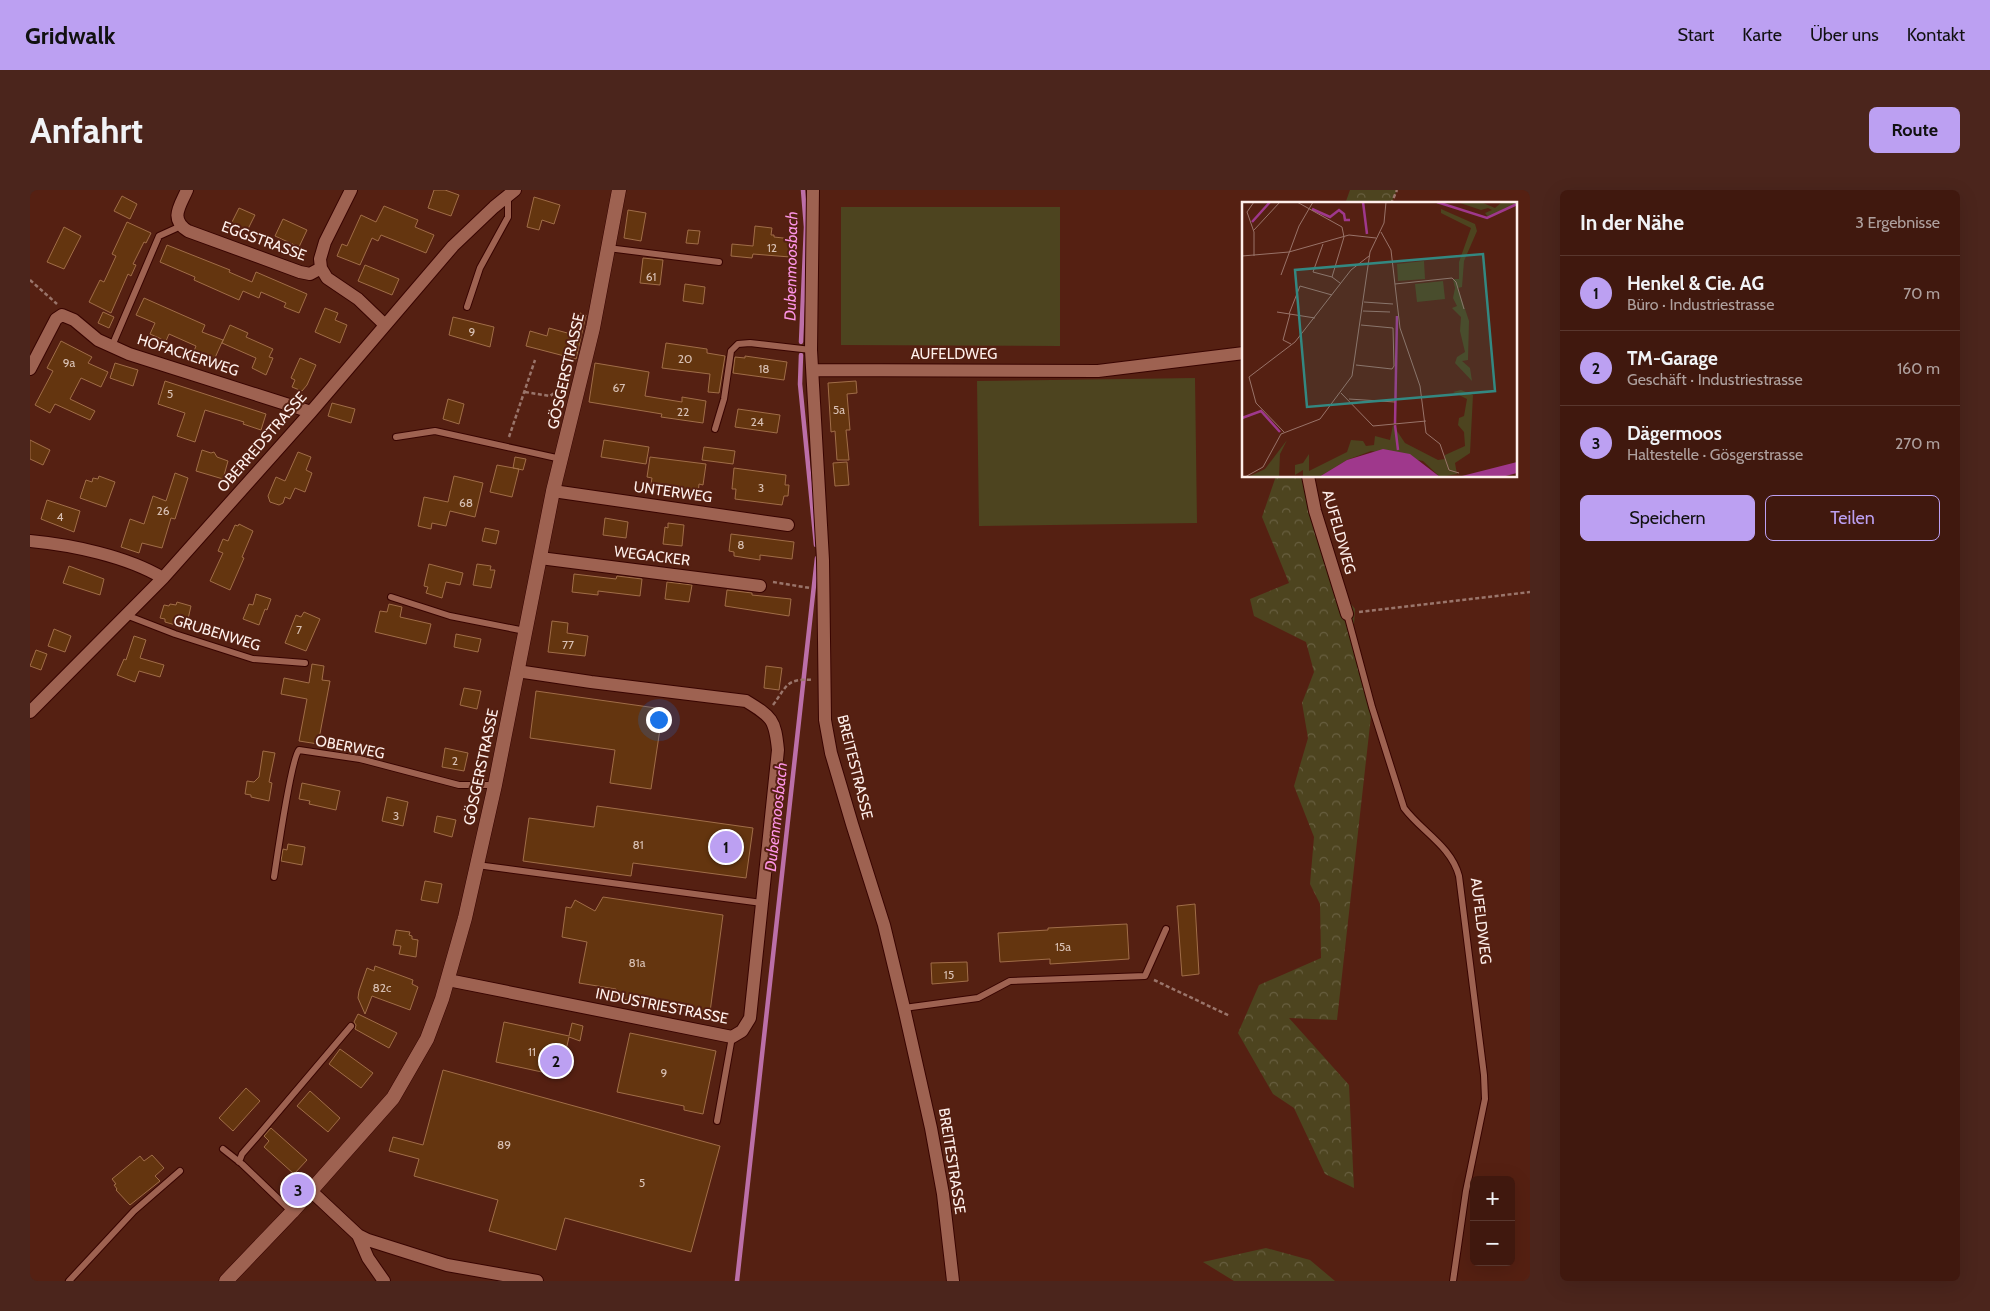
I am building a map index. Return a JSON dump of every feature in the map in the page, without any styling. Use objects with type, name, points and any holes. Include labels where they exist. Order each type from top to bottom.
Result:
[{"type":"main road","name":"GÖSGERSTRASSE","points":[[226,1281],[292,1212],[393,1098],[427,1039],[448,980],[477,865],[495,785],[553,491],[593,328],[619,190]]},
{"type":"street","points":[[181,226],[177,219],[178,210],[187,190]]},
{"type":"street","points":[[321,268],[320,259],[325,242],[351,190]]},
{"type":"street","name":"BREITESTRASSE","points":[[812,190],[811,350],[823,560],[825,720],[832,753],[852,824],[884,925],[904,1008],[931,1128],[943,1194],[953,1281]]},
{"type":"street","name":"OBERREDSTRASSE","points":[[30,712],[125,614],[163,578],[311,412],[384,324],[453,246],[511,192]]},
{"type":"street","name":"EGGSTRASSE","points":[[181,226],[188,231],[300,272],[310,274],[321,268],[327,278],[358,299],[384,324]]},
{"type":"street","points":[[30,369],[56,319],[62,315]]},
{"type":"street","name":"HOFACKERWEG","points":[[62,315],[74,320],[98,340],[129,354],[311,412]]},
{"type":"street","name":"AUFELDWEG","points":[[813,370],[1098,371],[1242,353]]},
{"type":"street","name":"AUFELDWEG","points":[[1308,478],[1315,511],[1347,614]]},
{"type":"street","name":"UNTERWEG","points":[[553,491],[788,525]]},
{"type":"street","points":[[30,541],[71,545],[140,566],[163,578]]},
{"type":"street","name":"WEGACKER","points":[[540,558],[760,586]]},
{"type":"street","points":[[518,671],[746,701],[767,714]]},
{"type":"street","name":"INDUSTRIESTRASSE","points":[[448,980],[732,1037],[742,1031],[750,1018],[778,750],[776,728],[767,714]]},
{"type":"street","points":[[310,1190],[358,1235],[368,1240],[447,1265],[536,1281]]},
{"type":"street","points":[[358,1235],[368,1258],[384,1281]]},
{"type":"lane","points":[[467,307],[480,268],[508,217],[511,192]]},
{"type":"lane","points":[[112,346],[159,236],[181,226]]},
{"type":"lane","points":[[608,248],[719,262]]},
{"type":"lane","points":[[715,429],[724,399],[731,351],[738,344],[750,343],[811,350]]},
{"type":"lane","points":[[396,437],[435,430],[561,459]]},
{"type":"lane","points":[[391,597],[450,616],[525,631]]},
{"type":"lane","name":"GRUBENWEG","points":[[125,614],[174,634],[254,659],[305,663]]},
{"type":"lane","name":"AUFELDWEG","points":[[1347,614],[1372,707],[1404,808],[1451,855],[1459,876],[1483,1065],[1485,1099],[1466,1192],[1453,1281]]},
{"type":"lane","name":"OBERWEG","points":[[274,877],[291,773],[298,750],[360,759],[459,785],[495,785]]},
{"type":"lane","points":[[477,865],[762,903]]},
{"type":"lane","points":[[904,1008],[978,998],[1010,982],[1145,976],[1166,929]]},
{"type":"lane","points":[[239,1162],[242,1154],[351,1026]]},
{"type":"lane","points":[[716,1121],[732,1037]]},
{"type":"lane","points":[[223,1150],[239,1162],[292,1212]]},
{"type":"lane","points":[[69,1281],[134,1211],[180,1171]]},
{"type":"path","points":[[1391,202],[1397,190]]},
{"type":"path","points":[[30,280],[58,305],[62,315]]},
{"type":"path","points":[[506,446],[535,360]]},
{"type":"path","points":[[524,392],[550,396],[563,389],[565,380]]},
{"type":"path","points":[[760,586],[767,581],[809,588]]},
{"type":"path","points":[[1347,614],[1530,592]]},
{"type":"path","points":[[767,714],[790,682],[798,679],[810,680]]},
{"type":"path","points":[[1145,976],[1230,1016]]},
{"type":"green space","points":[[1350,190],[1397,190],[1392,202],[1346,202]]},
{"type":"green space","points":[[841,207],[1060,207],[1060,346],[841,345]]},
{"type":"green space","points":[[1195,378],[1197,523],[979,526],[977,381]]},
{"type":"green space","points":[[1275,478],[1309,478],[1340,590],[1355,609],[1353,640],[1372,707],[1337,1020],[1289,1018],[1349,1085],[1354,1188],[1325,1174],[1294,1108],[1273,1094],[1238,1033],[1259,985],[1321,958],[1320,904],[1310,884],[1314,837],[1294,786],[1308,738],[1302,703],[1314,672],[1306,642],[1254,616],[1250,599],[1289,583],[1262,517]]},
{"type":"green space","points":[[1266,1248],[1310,1260],[1335,1281],[1234,1281],[1203,1262]]},
{"type":"building","points":[[434,190],[445,190],[459,195],[451,216],[428,208]]},
{"type":"building","points":[[122,196],[137,204],[130,219],[114,211]]},
{"type":"building","points":[[534,197],[560,205],[554,224],[542,220],[539,230],[527,227]]},
{"type":"building","points":[[384,206],[418,220],[415,227],[434,235],[426,253],[381,235],[378,241],[372,238],[360,265],[337,256],[342,244],[347,246],[361,215],[376,222]]},
{"type":"building","points":[[239,208],[255,215],[246,233],[230,226]]},
{"type":"building","points":[[628,210],[646,213],[641,241],[624,238]]},
{"type":"building","points":[[283,219],[307,230],[299,247],[275,236]]},
{"type":"building","points":[[127,222],[151,233],[146,243],[144,242],[133,264],[136,265],[131,276],[128,274],[111,313],[89,302],[100,280],[104,282],[116,256],[112,254]]},
{"type":"building","points":[[755,226],[772,228],[771,235],[774,235],[774,237],[792,239],[790,257],[753,254],[752,258],[731,256],[732,244],[753,246]]},
{"type":"building","points":[[64,227],[81,236],[64,269],[47,262]]},
{"type":"building","points":[[688,230],[700,231],[698,244],[686,243]]},
{"type":"building","points":[[167,245],[230,270],[229,272],[252,282],[256,272],[307,294],[299,313],[284,307],[286,303],[261,292],[259,298],[243,291],[239,300],[194,280],[195,277],[160,262]]},
{"type":"building","points":[[643,258],[663,260],[660,285],[640,283]]},
{"type":"building","points":[[365,265],[399,279],[392,295],[358,281]]},
{"type":"building","points":[[685,284],[705,287],[703,304],[683,301]]},
{"type":"building","points":[[144,298],[205,325],[202,332],[223,340],[214,360],[194,351],[196,346],[169,334],[166,341],[150,334],[155,323],[136,315]]},
{"type":"building","points":[[325,308],[338,313],[335,320],[347,325],[340,343],[315,332]]},
{"type":"building","points":[[103,312],[114,317],[109,328],[98,323]]},
{"type":"building","points":[[580,313],[586,315],[576,359],[526,346],[530,331],[547,336],[549,328],[571,334]]},
{"type":"building","points":[[453,317],[494,327],[490,347],[449,335]]},
{"type":"building","points":[[230,325],[248,333],[246,337],[273,349],[269,357],[273,358],[266,375],[252,368],[256,358],[222,343]]},
{"type":"building","points":[[61,341],[92,357],[88,363],[108,372],[101,387],[81,378],[70,399],[95,411],[90,420],[55,404],[50,413],[35,405],[53,371],[47,368]]},
{"type":"building","points":[[666,343],[707,349],[707,353],[725,356],[719,393],[708,392],[710,374],[662,368]]},
{"type":"building","points":[[745,356],[787,362],[784,380],[733,373],[735,357],[745,358]]},
{"type":"building","points":[[300,358],[316,365],[307,385],[302,391],[292,387],[295,380],[291,378]]},
{"type":"building","points":[[115,363],[138,370],[133,386],[110,378]]},
{"type":"building","points":[[595,363],[649,372],[645,396],[682,402],[682,397],[706,401],[703,423],[661,417],[662,414],[589,402]]},
{"type":"building","points":[[165,381],[266,414],[261,430],[243,424],[244,422],[205,410],[195,442],[177,436],[185,413],[158,404]]},
{"type":"building","points":[[856,381],[857,393],[847,394],[850,430],[846,430],[849,460],[837,460],[835,431],[831,432],[828,383]]},
{"type":"building","points":[[448,399],[464,404],[459,424],[443,419]]},
{"type":"building","points":[[332,403],[355,409],[351,423],[328,416]]},
{"type":"building","points":[[738,409],[780,415],[777,433],[735,427]]},
{"type":"building","points":[[30,440],[50,450],[43,465],[30,459]]},
{"type":"building","points":[[604,440],[649,447],[646,464],[601,457]]},
{"type":"building","points":[[704,447],[735,451],[733,464],[702,460]]},
{"type":"building","points":[[202,450],[214,452],[217,457],[228,461],[223,479],[196,471]]},
{"type":"building","points":[[298,452],[311,457],[306,470],[312,473],[305,492],[295,488],[290,499],[285,497],[283,503],[279,505],[270,502],[268,496],[276,477],[285,481]]},
{"type":"building","points":[[515,457],[526,459],[523,470],[513,468]]},
{"type":"building","points":[[650,457],[706,464],[703,485],[699,484],[698,494],[682,492],[683,488],[651,484],[652,478],[647,477]]},
{"type":"building","points":[[847,462],[849,485],[835,486],[833,463]]},
{"type":"building","points":[[497,465],[519,469],[512,497],[490,492]]},
{"type":"building","points":[[734,468],[786,475],[785,485],[789,485],[788,496],[784,496],[782,505],[735,499],[736,489],[732,489]]},
{"type":"building","points":[[175,473],[188,478],[175,519],[171,518],[162,548],[142,543],[139,553],[121,547],[130,519],[144,524],[153,496],[166,501]]},
{"type":"building","points":[[99,476],[115,482],[106,507],[80,498],[86,480],[92,482],[93,478],[98,479]]},
{"type":"building","points":[[454,476],[483,483],[475,517],[450,511],[446,526],[432,523],[431,529],[418,526],[424,497],[448,502]]},
{"type":"building","points":[[47,500],[80,511],[74,532],[41,519]]},
{"type":"building","points":[[605,518],[628,522],[626,538],[603,535]]},
{"type":"building","points":[[668,523],[684,525],[682,546],[663,544],[665,527],[668,528]]},
{"type":"building","points":[[239,524],[253,531],[230,590],[210,581],[223,553],[218,551],[223,539],[228,541],[235,525],[238,526]]},
{"type":"building","points":[[485,528],[499,531],[496,544],[482,541]]},
{"type":"building","points":[[731,534],[794,542],[792,559],[760,555],[760,560],[734,556],[734,552],[729,551]]},
{"type":"building","points":[[429,564],[463,573],[460,585],[446,582],[442,598],[426,593],[428,587],[424,586]]},
{"type":"building","points":[[477,564],[491,566],[490,570],[495,570],[491,588],[473,585]]},
{"type":"building","points":[[69,566],[104,579],[100,595],[63,583]]},
{"type":"building","points":[[574,574],[616,579],[617,576],[642,579],[640,596],[598,591],[598,595],[572,592]]},
{"type":"building","points":[[667,582],[692,585],[689,602],[665,599]]},
{"type":"building","points":[[727,590],[791,599],[789,616],[725,606]]},
{"type":"building","points":[[256,594],[271,599],[259,625],[243,619],[249,604],[253,605]]},
{"type":"building","points":[[177,602],[191,606],[188,619],[193,630],[165,622],[165,619],[160,618],[164,605],[176,605]]},
{"type":"building","points":[[389,604],[402,607],[400,617],[431,624],[426,644],[375,632],[380,611],[387,612]]},
{"type":"building","points":[[304,612],[320,619],[306,651],[285,643],[296,615],[301,617]]},
{"type":"building","points":[[552,621],[568,623],[567,633],[588,636],[585,656],[548,652]]},
{"type":"building","points":[[54,629],[71,636],[65,652],[48,646]]},
{"type":"building","points":[[456,634],[481,639],[478,652],[454,647]]},
{"type":"building","points":[[134,636],[146,640],[140,658],[164,665],[160,677],[139,671],[135,682],[117,675],[124,659],[126,660]]},
{"type":"building","points":[[36,650],[47,654],[41,670],[30,666]]},
{"type":"building","points":[[312,664],[324,666],[322,680],[330,681],[318,744],[299,741],[307,699],[281,694],[284,678],[309,683]]},
{"type":"building","points":[[766,666],[782,668],[779,690],[764,688]]},
{"type":"building","points":[[464,688],[481,691],[477,709],[460,705]]},
{"type":"building","points":[[536,691],[663,709],[651,789],[610,783],[615,750],[530,738]]},
{"type":"building","points":[[445,748],[468,753],[464,771],[442,767]]},
{"type":"building","points":[[263,751],[275,753],[269,782],[272,783],[269,801],[245,794],[247,781],[254,782],[259,777]]},
{"type":"building","points":[[302,783],[340,791],[336,810],[309,804],[310,801],[299,799]]},
{"type":"building","points":[[387,797],[408,802],[403,826],[382,821]]},
{"type":"building","points":[[597,806],[753,828],[746,878],[633,863],[631,876],[523,861],[529,818],[594,827]]},
{"type":"building","points":[[437,816],[456,820],[452,837],[434,832]]},
{"type":"building","points":[[288,844],[305,847],[302,865],[281,861],[283,849],[287,850]]},
{"type":"building","points":[[425,881],[442,884],[438,903],[421,900]]},
{"type":"building","points":[[603,897],[723,915],[710,1012],[615,998],[616,989],[579,983],[587,942],[562,937],[566,907],[571,908],[575,900],[595,911]]},
{"type":"building","points":[[1195,904],[1199,974],[1182,976],[1177,906]]},
{"type":"building","points":[[1127,924],[1129,959],[1050,964],[1050,959],[1000,962],[998,933],[1048,930],[1048,928]]},
{"type":"building","points":[[396,930],[410,932],[409,935],[412,936],[412,939],[418,940],[416,957],[399,954],[401,946],[393,945]]},
{"type":"building","points":[[967,962],[968,981],[932,984],[931,963]]},
{"type":"building","points":[[375,966],[413,980],[412,984],[418,987],[410,1010],[372,996],[365,1014],[358,998],[359,991],[367,968],[374,971]]},
{"type":"building","points":[[358,1014],[397,1033],[389,1048],[355,1029],[356,1025],[354,1022]]},
{"type":"building","points":[[504,1022],[569,1036],[572,1023],[583,1026],[580,1041],[569,1037],[560,1076],[496,1062]]},
{"type":"building","points":[[630,1033],[716,1051],[703,1114],[684,1110],[684,1106],[617,1092]]},
{"type":"building","points":[[340,1049],[373,1073],[361,1088],[329,1064]]},
{"type":"building","points":[[443,1070],[720,1146],[691,1252],[565,1218],[556,1250],[489,1231],[498,1200],[414,1176],[419,1159],[389,1151],[393,1137],[423,1145]]},
{"type":"building","points":[[246,1088],[260,1101],[233,1131],[219,1118]]},
{"type":"building","points":[[310,1091],[340,1118],[328,1132],[297,1106]]},
{"type":"building","points":[[271,1128],[307,1160],[294,1174],[264,1147],[269,1141],[264,1136]]},
{"type":"building","points":[[152,1155],[164,1168],[155,1176],[160,1181],[130,1205],[116,1190],[114,1185],[116,1184],[112,1179],[140,1156],[144,1161]]},
{"type":"waterway","name":"Dubenmoosbach","points":[[801,342],[806,227],[803,190]]},
{"type":"waterway","name":"Dubenmoosbach","points":[[801,355],[800,384],[816,545]]},
{"type":"waterway","name":"Dubenmoosbach","points":[[737,1281],[817,558]]},
{"type":"place","name":"Henkel & Cie. AG","points":[[726,847]]},
{"type":"place","name":"TM-Garage","points":[[556,1061]]},
{"type":"place","name":"Dägermoos","points":[[298,1190]]}]
